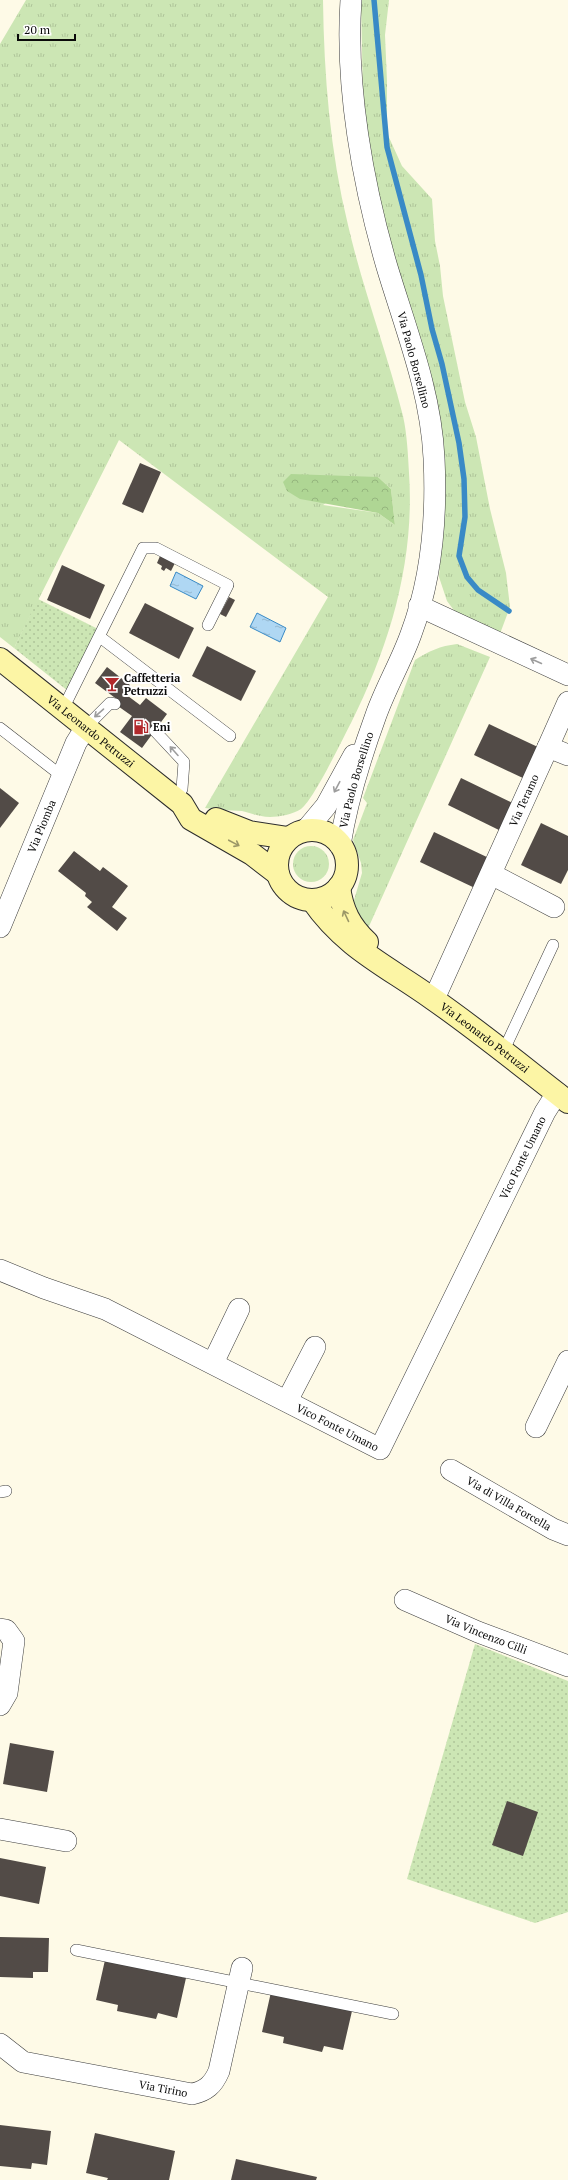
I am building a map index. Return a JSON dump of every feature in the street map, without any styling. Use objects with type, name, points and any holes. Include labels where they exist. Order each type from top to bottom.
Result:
[{"type":"main road","name":"Via Leonardo Petruzzi","points":[[0,659],[178,801],[191,819],[252,854],[278,874]]},
{"type":"main road","name":"Via Leonardo Petruzzi","points":[[178,801],[199,808],[217,820],[249,832],[297,834]]},
{"type":"main road","points":[[326,832],[340,845],[344,853],[346,866],[344,879],[339,887],[322,898],[312,900],[301,898],[291,893],[283,884],[278,874],[278,855],[297,834],[326,832]]},
{"type":"main road","name":"Via Leonardo Petruzzi","points":[[339,887],[343,910],[350,923],[400,976]]},
{"type":"main road","name":"Via Leonardo Petruzzi","points":[[312,900],[325,918],[352,945],[434,999],[563,1098]]},
{"type":"street","name":"Via Paolo Borsellino","points":[[340,845],[346,810],[376,716],[411,634],[419,606],[430,565],[435,509],[434,456],[430,415],[416,360],[367,194],[353,97],[350,16],[351,0]]},
{"type":"street","points":[[419,606],[504,647],[568,675]]},
{"type":"street","name":"Via Teramo","points":[[434,999],[568,702]]},
{"type":"street","name":"Via Paolo Borsellino","points":[[297,834],[326,806],[376,716]]},
{"type":"street","name":"Via Piomba","points":[[0,927],[76,743],[86,727]]},
{"type":"street","points":[[548,747],[568,755]]},
{"type":"street","points":[[491,874],[554,907]]},
{"type":"street","name":"Vico Fonte Umano","points":[[0,1270],[44,1288],[105,1309],[380,1449],[545,1112],[563,1098]]},
{"type":"street","points":[[213,1363],[239,1309]]},
{"type":"street","points":[[286,1401],[315,1347]]},
{"type":"street","points":[[536,1427],[568,1361]]},
{"type":"street","name":"Via di Villa Forcella","points":[[451,1470],[553,1529],[568,1535]]},
{"type":"street","name":"Via Vincenzo Cilli","points":[[405,1600],[478,1632],[568,1666]]},
{"type":"street","points":[[0,1629],[6,1630],[14,1641],[7,1693],[0,1705]]},
{"type":"street","points":[[0,1829],[66,1841]]},
{"type":"street","name":"Via Tirino","points":[[0,2044],[23,2062],[192,2094],[203,2092],[216,2079],[219,2071],[240,1975]]},
{"type":"lane","points":[[63,709],[143,548],[156,548],[228,585],[208,625]]},
{"type":"lane","points":[[100,637],[230,736]]},
{"type":"lane","points":[[86,727],[110,704],[115,704]]},
{"type":"lane","points":[[0,728],[63,777]]},
{"type":"lane","points":[[155,731],[184,762],[182,788],[178,801]]},
{"type":"lane","points":[[503,1052],[554,945]]},
{"type":"lane","points":[[76,1950],[240,1975],[393,2014]]},
{"type":"green space","points":[[26,0],[323,0],[325,57],[332,141],[342,197],[354,249],[403,416],[408,451],[410,506],[404,570],[388,633],[377,663],[351,723],[320,782],[307,803],[301,809],[294,812],[286,815],[266,817],[242,811],[205,808],[328,597],[119,440],[14,648],[0,637],[0,44]],"holes":[[[362,477],[378,477],[391,489],[395,525],[378,513],[323,505]]]},
{"type":"green space","points":[[361,0],[389,0],[385,35],[387,133],[402,166],[432,199],[435,241],[440,266],[443,296],[465,402],[476,437],[490,509],[506,573],[510,607],[498,639],[459,617],[447,601],[439,577],[445,495],[442,445],[370,161],[363,99]]},
{"type":"green space","points":[[291,474],[378,477],[391,489],[395,525],[378,513],[300,499],[287,491],[283,482]]},
{"type":"green space","points":[[38,599],[100,630],[68,691],[14,648]]},
{"type":"green space","points":[[457,644],[490,657],[366,933],[352,907],[362,873],[361,863],[353,840],[367,803],[363,798],[415,660],[435,649]]},
{"type":"green space","points":[[315,846],[324,851],[328,857],[328,871],[324,877],[315,882],[307,882],[298,877],[294,871],[293,860],[298,851],[304,847]]},
{"type":"green space","points":[[475,1644],[568,1681],[568,1912],[535,1923],[407,1879]]},
{"type":"water","points":[[176,572],[203,586],[196,599],[170,586]]},
{"type":"water","points":[[257,613],[286,628],[280,642],[250,627]]},
{"type":"building","points":[[140,463],[161,472],[143,513],[122,504]]},
{"type":"building","points":[[160,556],[175,563],[171,571],[166,568],[164,571],[161,569],[162,566],[157,563]]},
{"type":"building","points":[[62,565],[105,585],[90,619],[47,600]]},
{"type":"building","points":[[229,597],[235,600],[226,617],[220,614]]},
{"type":"building","points":[[145,603],[194,628],[179,659],[129,633]]},
{"type":"building","points":[[207,646],[256,671],[241,701],[192,676]]},
{"type":"building","points":[[107,667],[130,685],[124,693],[140,705],[146,698],[167,714],[142,748],[120,732],[132,716],[115,704],[118,700],[95,683]]},
{"type":"building","points":[[489,724],[540,748],[525,779],[474,755]]},
{"type":"building","points":[[461,778],[517,805],[503,832],[448,805]]},
{"type":"building","points":[[0,788],[19,803],[0,828]]},
{"type":"building","points":[[541,823],[568,836],[568,870],[561,884],[521,865]]},
{"type":"building","points":[[434,832],[491,859],[477,889],[420,862]]},
{"type":"building","points":[[74,851],[100,871],[103,867],[128,886],[112,907],[127,918],[117,931],[87,907],[92,902],[85,896],[86,893],[58,871]]},
{"type":"building","points":[[10,1743],[54,1751],[47,1792],[3,1784]]},
{"type":"building","points":[[507,1801],[538,1812],[523,1856],[492,1845]]},
{"type":"building","points":[[0,1858],[46,1867],[39,1904],[0,1896]]},
{"type":"building","points":[[0,1937],[49,1938],[48,1972],[33,1972],[33,1978],[0,1977]]},
{"type":"building","points":[[105,1960],[186,1978],[177,2018],[158,2013],[156,2019],[117,2011],[118,2005],[96,2000]]},
{"type":"building","points":[[271,1992],[352,2011],[343,2050],[324,2046],[322,2052],[283,2043],[284,2037],[262,2032]]},
{"type":"building","points":[[0,2125],[51,2131],[47,2165],[32,2163],[31,2169],[0,2166]]},
{"type":"building","points":[[95,2133],[175,2151],[169,2180],[107,2180],[108,2178],[86,2173]]},
{"type":"building","points":[[236,2159],[317,2177],[316,2180],[231,2180]]},
{"type":"waterway","points":[[374,0],[387,147],[421,275],[459,443],[464,479],[465,517],[459,556],[467,577],[478,590],[509,611]]},
{"type":"place","name":"Caffetteria Petruzzi","points":[[112,684]]},
{"type":"place","name":"Eni","points":[[141,727]]}]
